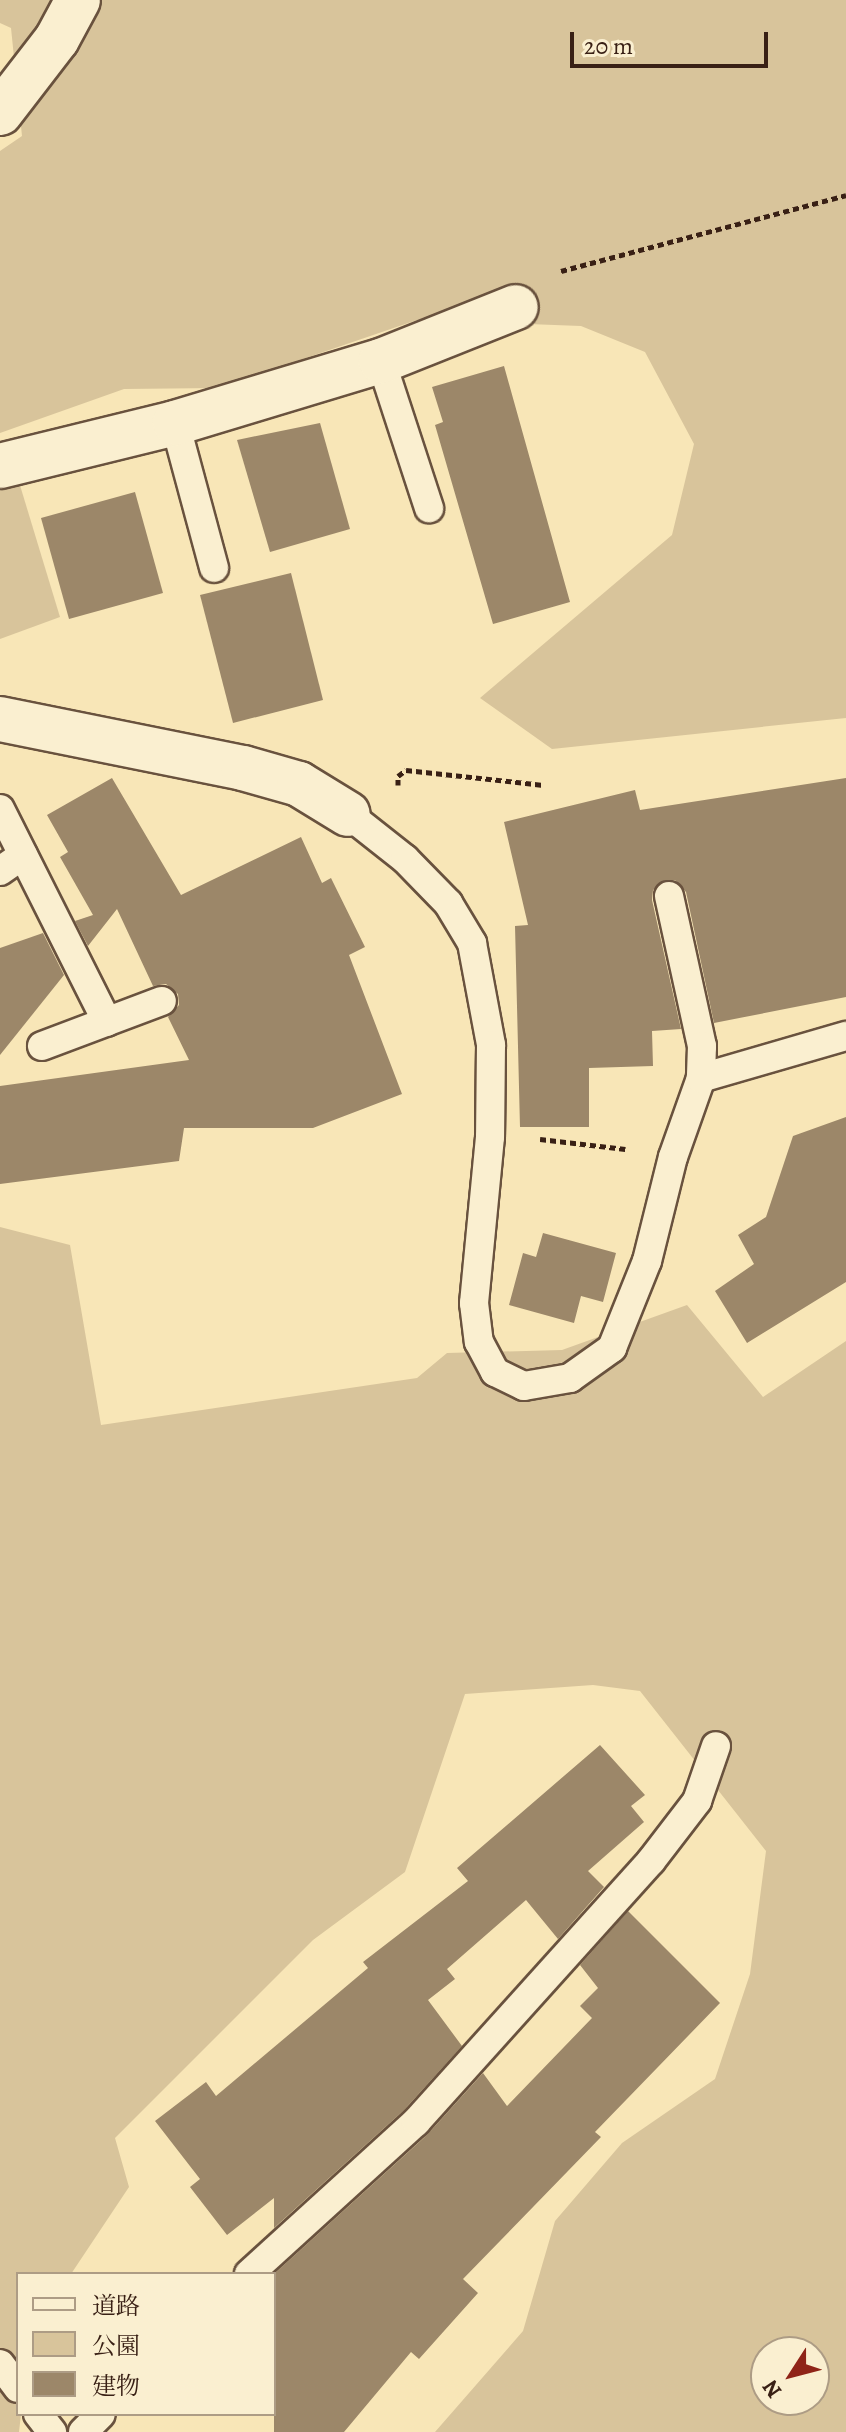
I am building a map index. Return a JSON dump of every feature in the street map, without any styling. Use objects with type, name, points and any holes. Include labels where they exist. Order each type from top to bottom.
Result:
[{"type":"street","points":[[0,113],[57,39],[78,0]]},
{"type":"street","points":[[0,466],[175,423],[381,361],[516,307]]},
{"type":"street","points":[[0,719],[243,768],[299,784],[348,814]]},
{"type":"lane","points":[[381,361],[429,508]]},
{"type":"lane","points":[[175,423],[214,568]]},
{"type":"lane","points":[[0,809],[11,863],[107,1022]]},
{"type":"lane","points":[[348,814],[405,859],[448,903],[472,943],[491,1045],[490,1137],[474,1303],[477,1329],[495,1372],[524,1386],[570,1378],[612,1348],[647,1261],[673,1157],[701,1078],[702,1046],[669,896]]},
{"type":"lane","points":[[42,1046],[162,1001]]},
{"type":"lane","points":[[701,1078],[846,1036]]},
{"type":"lane","points":[[251,2272],[416,2122],[651,1861],[697,1801],[716,1746]]},
{"type":"lane","points":[[0,2364],[16,2385]]},
{"type":"lane","points":[[40,2416],[52,2432]]},
{"type":"lane","points":[[83,2432],[99,2416]]},
{"type":"path","points":[[516,307],[538,278],[846,195]]},
{"type":"path","points":[[407,797],[398,787],[398,776],[406,770],[543,785]]},
{"type":"path","points":[[490,1137],[566,1140],[673,1157]]},
{"type":"green space","points":[[0,0],[846,0],[846,718],[552,749],[480,698],[672,535],[694,444],[645,352],[581,326],[417,320],[218,388],[124,389],[0,433],[0,151],[22,136],[11,28],[0,23]]},
{"type":"green space","points":[[19,482],[60,617],[0,639],[0,491]]},
{"type":"green space","points":[[0,1227],[70,1245],[101,1425],[417,1378],[447,1353],[562,1350],[687,1305],[763,1397],[846,1341],[846,2432],[435,2432],[523,2331],[555,2221],[622,2143],[715,2079],[750,1974],[766,1851],[640,1691],[593,1685],[465,1694],[405,1872],[313,1940],[115,2138],[129,2187],[72,2272],[16,2272],[16,2416],[21,2416],[19,2432],[0,2432]]},
{"type":"building","points":[[504,366],[570,602],[493,624],[435,425],[443,422],[432,387]]},
{"type":"building","points":[[320,423],[350,529],[270,552],[237,440]]},
{"type":"building","points":[[135,492],[163,593],[69,619],[41,518]]},
{"type":"building","points":[[291,573],[323,700],[233,723],[200,595]]},
{"type":"building","points":[[112,778],[181,895],[301,837],[322,883],[331,878],[365,947],[349,955],[402,1094],[313,1128],[184,1128],[179,1161],[0,1184],[0,1086],[189,1060],[168,1017],[179,1005],[178,994],[166,984],[153,986],[117,909],[88,946],[75,921],[93,915],[60,857],[68,852],[47,815]]},
{"type":"building","points":[[846,778],[846,997],[714,1023],[686,892],[675,880],[665,880],[653,890],[652,900],[681,1029],[652,1031],[653,1066],[589,1068],[589,1127],[520,1127],[515,926],[528,925],[504,822],[635,790],[640,810]]},
{"type":"building","points":[[43,933],[64,975],[0,1055],[0,948]]},
{"type":"building","points":[[846,1117],[846,1282],[747,1343],[715,1291],[754,1264],[738,1235],[766,1217],[793,1136]]},
{"type":"building","points":[[543,1233],[616,1253],[603,1302],[581,1296],[574,1323],[509,1305],[523,1253],[536,1257]]},
{"type":"building","points":[[600,1745],[645,1795],[631,1806],[644,1822],[588,1871],[604,1887],[558,1939],[526,1900],[447,1969],[455,1979],[428,2000],[462,2046],[404,2110],[274,2228],[274,2198],[227,2235],[190,2187],[200,2179],[155,2121],[206,2082],[216,2096],[368,1968],[363,1962],[468,1881],[457,1868]]},
{"type":"building","points":[[628,1911],[720,2003],[595,2132],[601,2137],[463,2279],[478,2293],[419,2359],[411,2352],[344,2432],[274,2432],[276,2272],[427,2135],[483,2073],[507,2106],[592,2018],[580,2006],[598,1988],[580,1965]]}]
